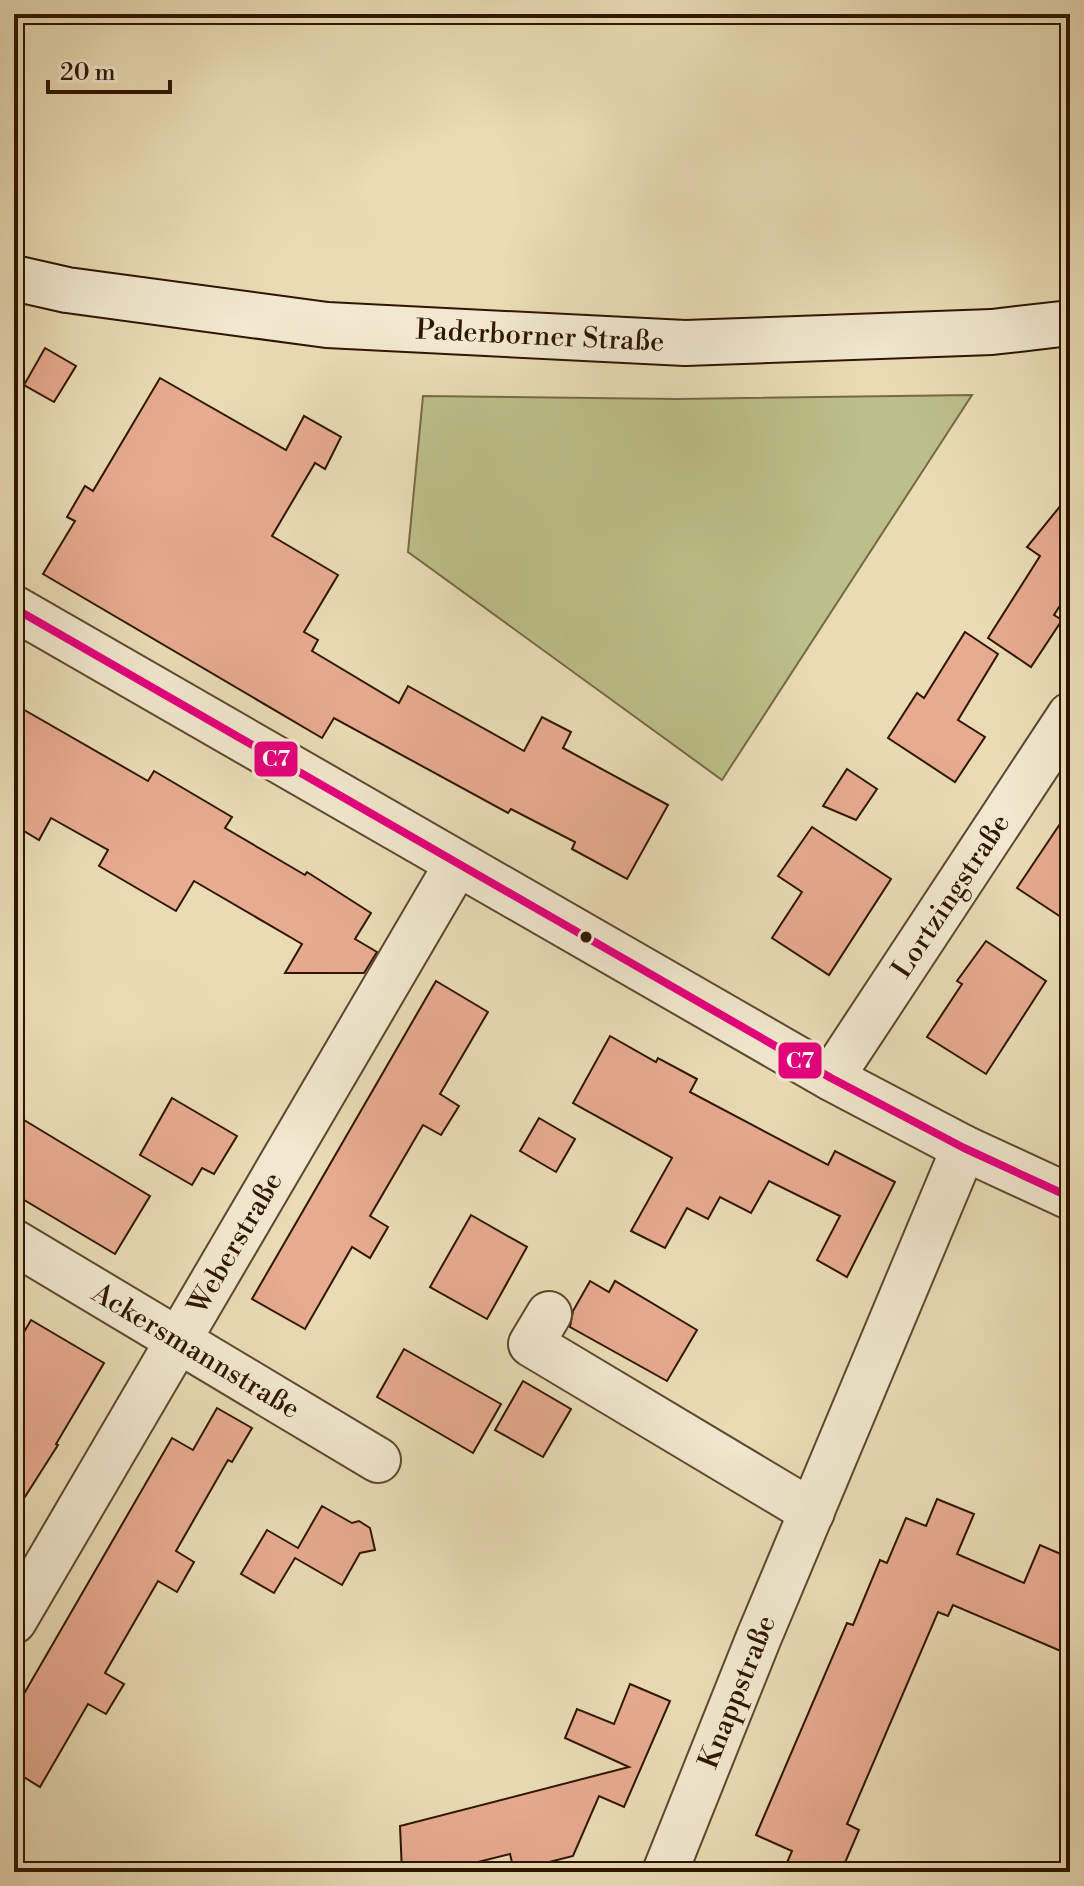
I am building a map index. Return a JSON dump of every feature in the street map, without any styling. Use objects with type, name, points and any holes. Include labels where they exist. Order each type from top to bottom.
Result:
[{"type":"street","name":"Paderborner Straße","points":[[14,278],[67,290],[327,325],[685,343],[992,332],[1070,323]]},
{"type":"street","points":[[14,608],[831,1078],[964,1148],[1070,1197]]},
{"type":"street","name":"Lortzingstraße","points":[[831,1078],[1070,715]]},
{"type":"street","name":"Weberstraße","points":[[14,1621],[457,864]]},
{"type":"street","name":"Knappstraße","points":[[665,1872],[964,1148]]},
{"type":"street","name":"Ackersmannstraße","points":[[14,1242],[378,1460]]},
{"type":"street","points":[[549,1314],[531,1344],[812,1512]]},
{"type":"green space","points":[[972,395],[722,780],[408,552],[423,396],[677,399]]},
{"type":"building","points":[[45,348],[76,366],[54,402],[24,385]]},
{"type":"building","points":[[160,378],[286,450],[304,416],[341,437],[325,469],[315,463],[272,536],[338,575],[304,632],[318,640],[312,651],[399,703],[408,686],[524,751],[542,717],[571,732],[563,748],[668,805],[627,879],[572,849],[575,842],[511,809],[508,813],[334,718],[322,738],[43,574],[75,521],[67,517],[85,486],[93,491]]},
{"type":"building","points":[[1070,494],[1070,590],[1054,615],[1062,620],[1031,667],[988,638],[1040,556],[1027,547]]},
{"type":"building","points":[[965,632],[998,654],[958,720],[985,737],[955,782],[888,738],[917,693],[924,698]]},
{"type":"building","points":[[14,704],[148,781],[154,771],[232,817],[225,828],[305,875],[307,872],[371,913],[355,939],[377,952],[364,973],[285,973],[302,944],[194,881],[176,911],[99,866],[108,850],[51,818],[39,840],[14,825]]},
{"type":"building","points":[[847,769],[877,789],[856,820],[823,806]]},
{"type":"building","points":[[1070,809],[1070,923],[1017,888]]},
{"type":"building","points":[[812,827],[891,879],[829,975],[772,938],[802,892],[778,876]]},
{"type":"building","points":[[986,941],[1046,981],[986,1074],[927,1037],[962,984],[957,981]]},
{"type":"building","points":[[436,981],[488,1012],[440,1094],[459,1106],[441,1135],[423,1125],[370,1216],[388,1227],[370,1258],[352,1247],[305,1329],[252,1299]]},
{"type":"building","points":[[610,1036],[656,1062],[658,1058],[697,1079],[690,1092],[828,1165],[835,1151],[895,1182],[847,1277],[817,1260],[840,1216],[769,1181],[751,1213],[720,1197],[708,1219],[687,1208],[665,1248],[631,1231],[672,1158],[573,1103]]},
{"type":"building","points":[[172,1098],[237,1136],[214,1174],[202,1168],[192,1185],[140,1155]]},
{"type":"building","points":[[14,1114],[150,1196],[115,1254],[14,1194]]},
{"type":"building","points":[[539,1118],[575,1139],[556,1172],[520,1151]]},
{"type":"building","points":[[471,1215],[527,1247],[487,1319],[430,1287]]},
{"type":"building","points":[[590,1281],[609,1292],[615,1281],[697,1330],[667,1381],[570,1327],[573,1311]]},
{"type":"building","points":[[31,1320],[104,1363],[58,1445],[14,1514],[14,1349]]},
{"type":"building","points":[[404,1349],[501,1404],[473,1453],[377,1397]]},
{"type":"building","points":[[523,1381],[571,1409],[543,1457],[495,1430]]},
{"type":"building","points":[[217,1408],[252,1428],[232,1462],[228,1460],[176,1551],[194,1562],[177,1592],[158,1581],[105,1673],[124,1684],[106,1714],[88,1704],[40,1787],[14,1771],[14,1711],[172,1438],[193,1450]]},
{"type":"building","points":[[937,1499],[974,1514],[957,1554],[1024,1583],[1040,1545],[1070,1558],[1070,1655],[953,1605],[948,1616],[938,1612],[847,1824],[859,1830],[841,1872],[783,1872],[792,1851],[756,1835],[847,1623],[853,1625],[880,1560],[887,1563],[906,1518],[926,1526]]},
{"type":"building","points":[[322,1506],[352,1523],[359,1521],[370,1528],[375,1550],[360,1553],[342,1585],[295,1558],[274,1593],[241,1574],[267,1530],[298,1548]]},
{"type":"building","points":[[630,1684],[670,1701],[624,1807],[599,1796],[573,1856],[514,1871],[510,1854],[438,1872],[402,1872],[400,1826],[629,1767],[565,1738],[577,1709],[614,1724]]},
{"type":"transit line","name":"C7","points":[[14,608],[831,1078],[964,1148],[1070,1197]]}]
